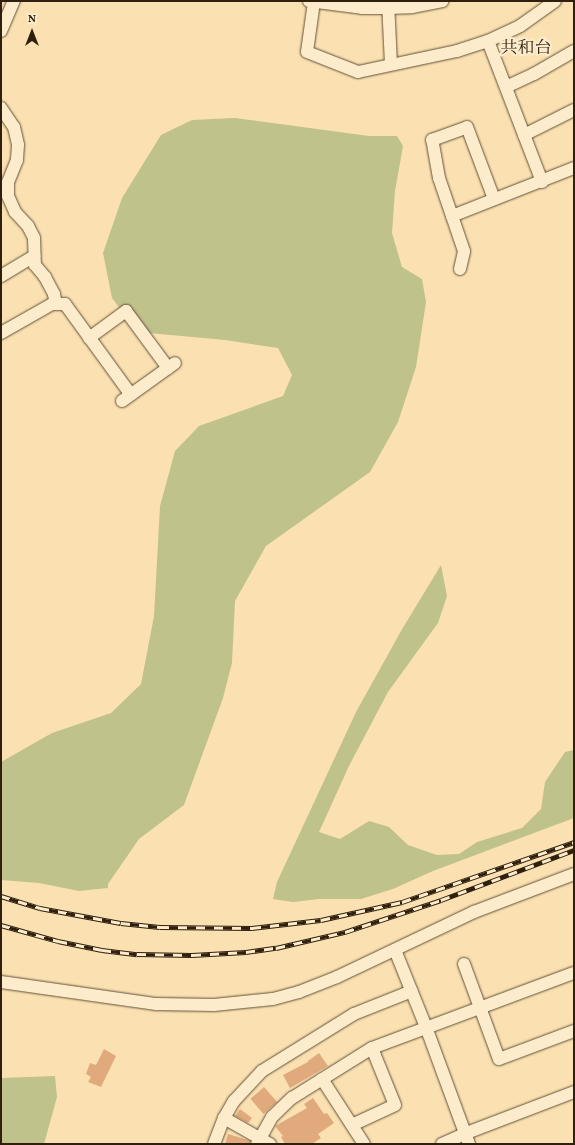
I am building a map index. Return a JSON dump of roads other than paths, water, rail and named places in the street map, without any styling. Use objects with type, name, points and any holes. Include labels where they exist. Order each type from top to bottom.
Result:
[{"type":"street","points":[[1,31],[14,1]]},
{"type":"street","points":[[442,1],[412,7],[388,5],[362,8],[312,1],[307,52],[358,72],[457,51],[488,41],[520,26],[555,1]]},
{"type":"street","points":[[388,5],[391,64]]},
{"type":"street","points":[[488,41],[542,182]]},
{"type":"street","points":[[506,87],[534,74],[574,50]]},
{"type":"street","points":[[1,108],[14,127],[18,145],[17,160],[8,182],[8,196],[15,212],[28,226],[34,238],[34,264],[45,277],[54,294],[56,304]]},
{"type":"street","points":[[524,136],[574,110]]},
{"type":"street","points":[[460,269],[464,251],[439,178],[432,140],[467,127],[494,199]]},
{"type":"street","points":[[452,216],[542,182],[574,168]]},
{"type":"street","points":[[1,276],[34,256]]},
{"type":"street","points":[[1,333],[52,304],[65,304],[89,338],[126,398],[171,366],[126,311],[89,338]]},
{"type":"street","points":[[1,982],[130,1001],[183,1006],[214,1005],[273,999],[299,992],[337,977],[474,912],[574,874]]},
{"type":"street","points":[[395,950],[426,1027],[466,1139]]},
{"type":"street","points":[[464,964],[479,1008],[500,1059],[574,1031]]},
{"type":"street","points":[[258,1140],[272,1117],[292,1098],[372,1048],[574,974]]},
{"type":"street","points":[[214,1144],[224,1118],[234,1101],[262,1071],[354,1014],[412,991]]},
{"type":"street","points":[[352,1125],[395,1105],[372,1048]]},
{"type":"street","points":[[322,1079],[364,1144]]},
{"type":"street","points":[[442,1144],[466,1139],[574,1092]]},
{"type":"street","points":[[224,1118],[258,1140],[270,1144]]},
{"type":"railway","points":[[1,896],[40,908],[121,923],[160,927],[252,928],[321,920],[402,902],[574,842]]},
{"type":"railway","points":[[1,925],[58,941],[102,950],[137,954],[192,955],[246,952],[276,948],[345,932],[441,900],[574,850]]},
{"type":"district","name":"共和台","points":[[526,49]]}]
